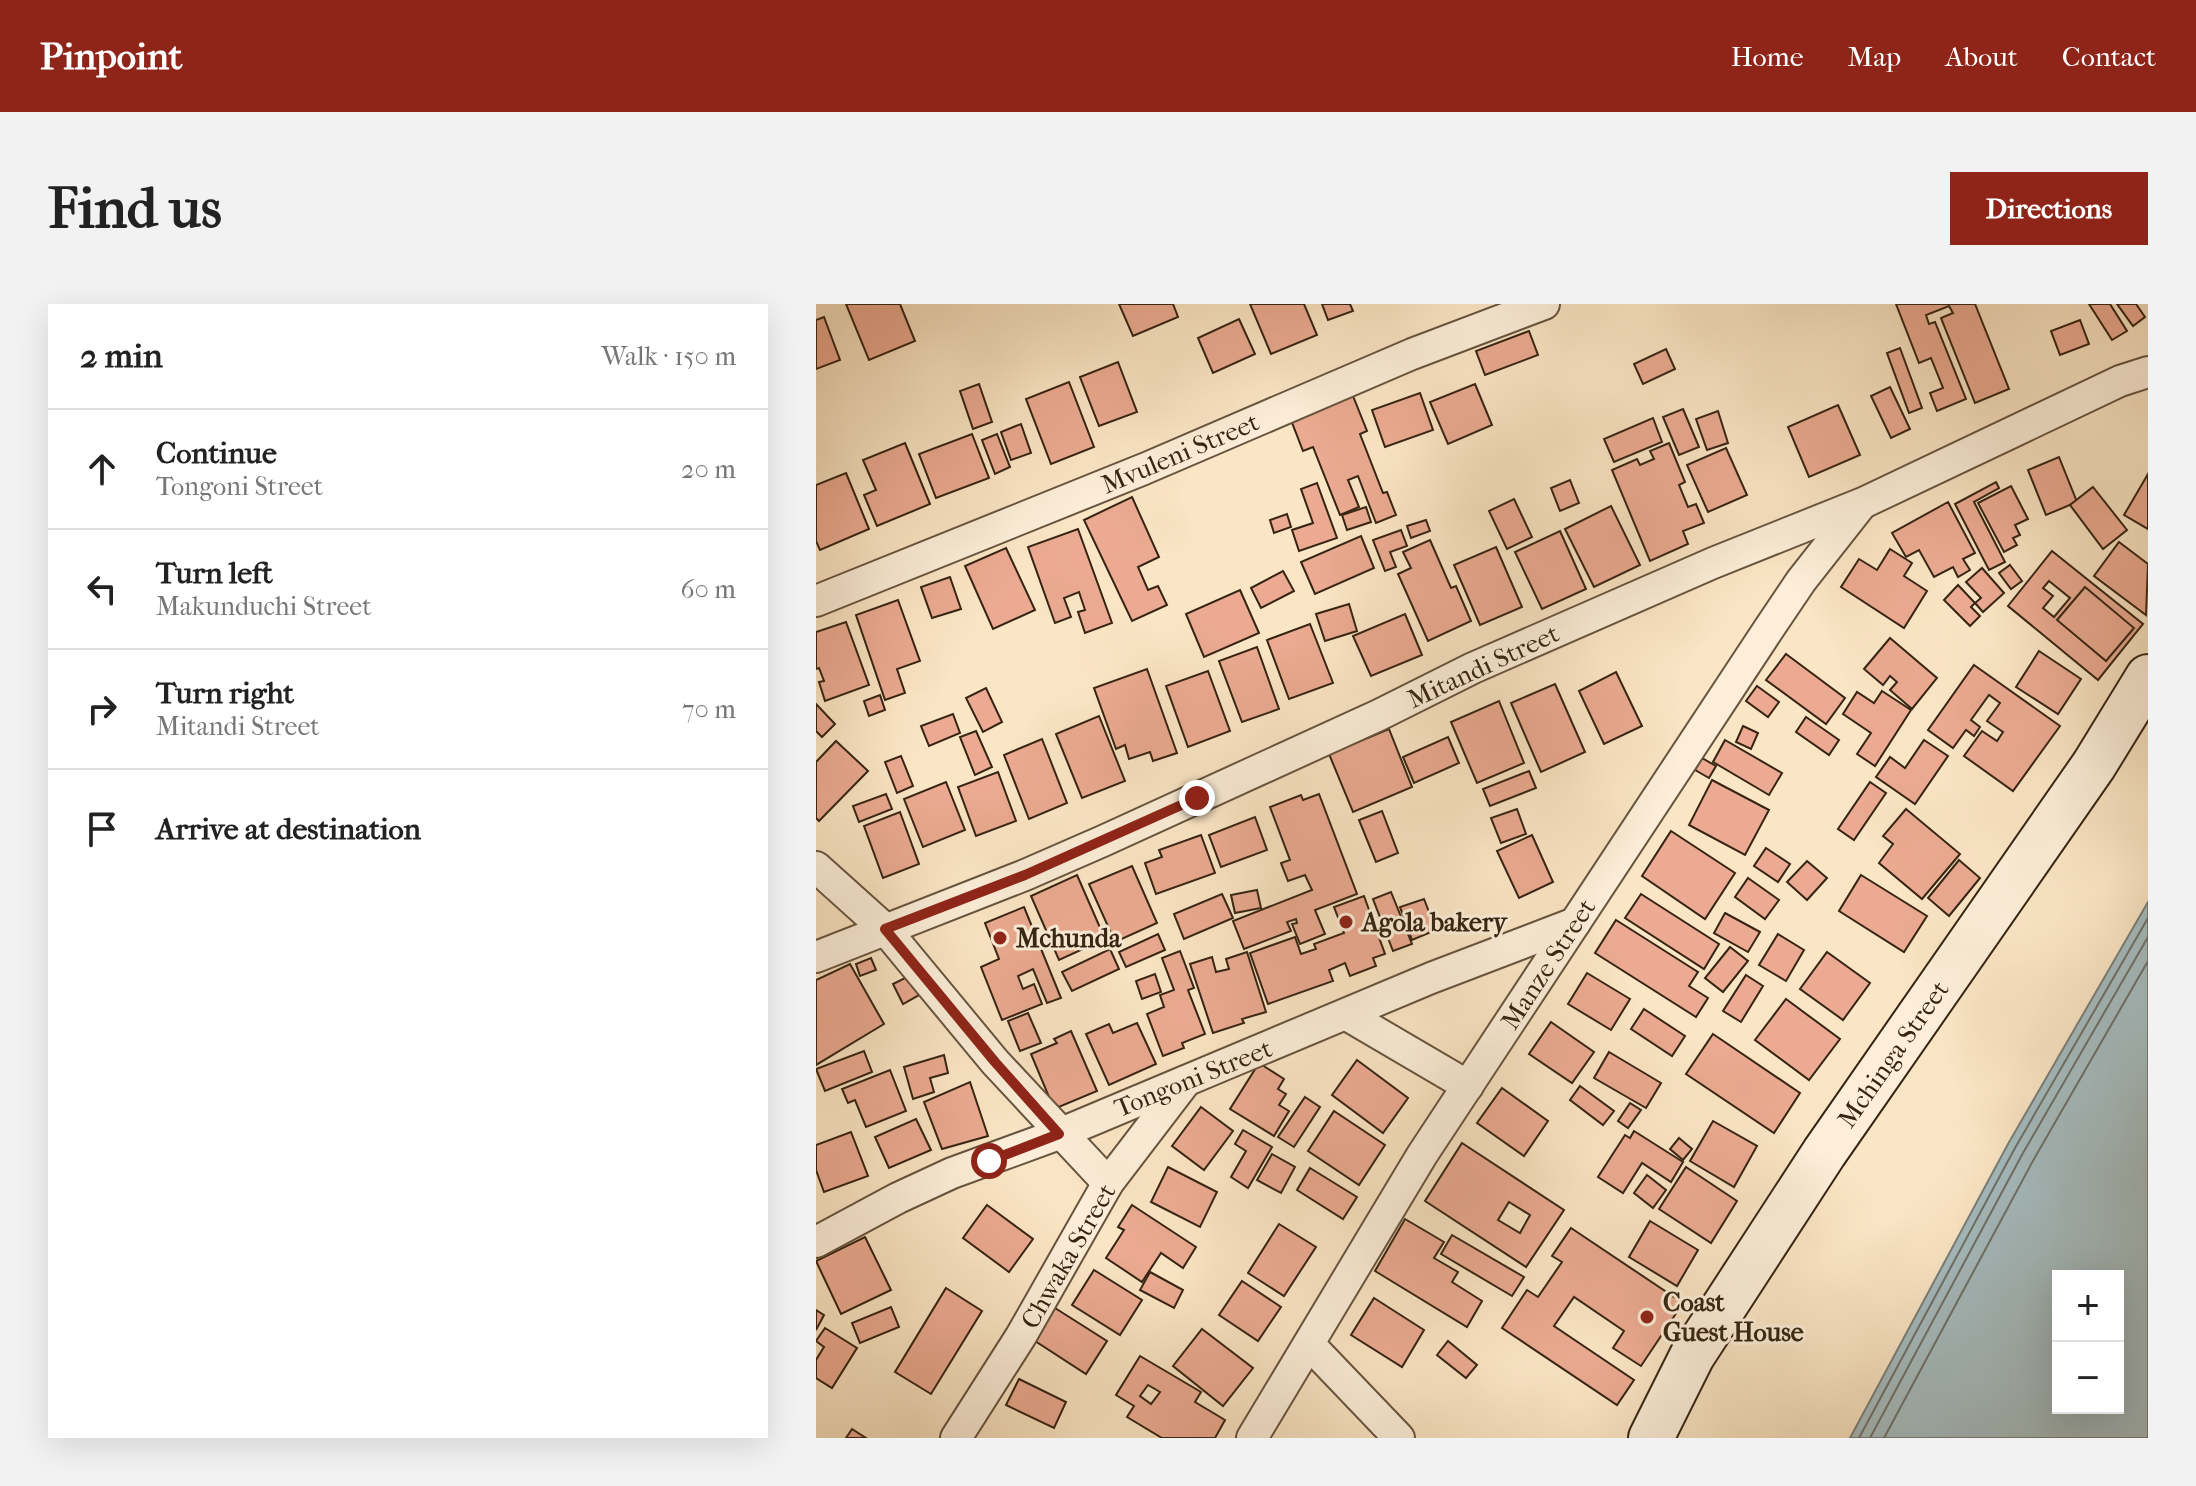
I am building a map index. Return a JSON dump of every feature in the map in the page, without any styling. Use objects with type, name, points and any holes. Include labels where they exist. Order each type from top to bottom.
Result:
[{"type":"main road","name":"Mchinga Street","points":[[1651,1438],[1700,1343],[1824,1153],[2094,765],[2148,677]]},
{"type":"street","name":"Mvuleni Street","points":[[816,601],[1144,469],[1412,354],[1544,304]]},
{"type":"street","name":"Mitandi Street","points":[[816,957],[1064,858],[1528,644],[1756,545],[1863,503],[2120,381],[2148,372]]},
{"type":"street","name":"Manze Street","points":[[1252,1438],[1422,1155],[1768,630],[1824,550],[1863,503]]},
{"type":"street","points":[[816,867],[885,929],[995,1062],[1108,1183]]},
{"type":"street","name":"Tongoni Street","points":[[816,1242],[952,1173],[1059,1134],[1431,978],[1575,923]]},
{"type":"street","points":[[1347,1015],[1468,1086]]},
{"type":"street","name":"Chwaka Street","points":[[956,1438],[1021,1336],[1108,1183],[1188,1080]]},
{"type":"street","points":[[1309,1344],[1399,1438]]},
{"type":"water","points":[[2148,902],[2148,1438],[1850,1438],[2008,1144]]},
{"type":"building","points":[[846,304],[900,304],[915,341],[869,360]]},
{"type":"building","points":[[1119,304],[1173,304],[1178,317],[1133,336]]},
{"type":"building","points":[[1250,304],[1304,304],[1317,335],[1271,354]]},
{"type":"building","points":[[1322,304],[1350,304],[1353,311],[1328,320]]},
{"type":"building","points":[[1896,304],[1975,304],[2009,389],[1975,403],[1941,318],[1953,313],[1949,306],[1926,315],[1929,324],[1935,322],[1966,399],[1937,411],[1930,393],[1943,388],[1931,358],[1919,363]]},
{"type":"building","points":[[2089,304],[2110,304],[2127,331],[2112,340]]},
{"type":"building","points":[[2117,304],[2136,304],[2145,317],[2133,326]]},
{"type":"building","points":[[824,317],[840,360],[816,369],[816,320]]},
{"type":"building","points":[[1239,319],[1255,354],[1213,373],[1198,338]]},
{"type":"building","points":[[2080,320],[2089,344],[2060,355],[2051,331]]},
{"type":"building","points":[[1529,331],[1538,355],[1485,375],[1476,351]]},
{"type":"building","points":[[1900,348],[1922,408],[1909,413],[1887,353]]},
{"type":"building","points":[[1666,349],[1675,369],[1643,384],[1634,364]]},
{"type":"building","points":[[1118,362],[1137,412],[1099,426],[1080,377]]},
{"type":"building","points":[[1069,382],[1094,447],[1051,464],[1026,399]]},
{"type":"building","points":[[979,384],[992,422],[973,429],[960,391]]},
{"type":"building","points":[[1475,384],[1492,425],[1448,444],[1430,402]]},
{"type":"building","points":[[1890,387],[1910,429],[1891,438],[1871,396]]},
{"type":"building","points":[[1420,393],[1433,430],[1385,447],[1372,410]]},
{"type":"building","points":[[1353,396],[1367,431],[1360,434],[1383,493],[1387,492],[1396,515],[1376,523],[1358,476],[1348,480],[1359,507],[1340,515],[1313,447],[1303,451],[1291,420]]},
{"type":"building","points":[[1838,405],[1860,455],[1809,477],[1788,427]]},
{"type":"building","points":[[1683,409],[1699,447],[1679,455],[1663,417]]},
{"type":"building","points":[[1718,411],[1728,443],[1707,450],[1696,419]]},
{"type":"building","points":[[1653,418],[1662,442],[1614,462],[1604,439]]},
{"type":"building","points":[[1021,424],[1031,453],[1011,460],[1001,432]]},
{"type":"building","points":[[972,434],[989,478],[936,498],[919,454]]},
{"type":"building","points":[[997,434],[1010,467],[995,474],[982,440]]},
{"type":"building","points":[[905,443],[930,504],[877,526],[864,495],[876,490],[863,460]]},
{"type":"building","points":[[1669,443],[1685,482],[1679,485],[1688,507],[1696,504],[1704,523],[1683,531],[1688,544],[1650,561],[1612,470],[1637,459],[1640,465],[1654,459],[1650,451]]},
{"type":"building","points":[[1726,448],[1747,495],[1708,512],[1687,465]]},
{"type":"building","points":[[2059,457],[2077,502],[2046,515],[2028,470]]},
{"type":"building","points":[[846,473],[869,529],[820,550],[816,541],[816,485]]},
{"type":"building","points":[[2148,474],[2148,529],[2124,515]]},
{"type":"building","points":[[1570,480],[1579,503],[1560,511],[1551,488]]},
{"type":"building","points":[[1996,482],[1999,488],[1974,502],[2005,562],[1989,570],[1955,504]]},
{"type":"building","points":[[1317,483],[1337,538],[1299,551],[1292,530],[1313,523],[1301,489]]},
{"type":"building","points":[[2011,486],[2028,519],[2015,525],[2020,535],[2013,538],[2017,545],[2004,552],[1978,503]]},
{"type":"building","points":[[2093,487],[2127,530],[2103,549],[2070,505]]},
{"type":"building","points":[[1132,497],[1159,557],[1138,567],[1148,590],[1158,586],[1167,605],[1132,621],[1084,520]]},
{"type":"building","points":[[1514,499],[1532,537],[1507,549],[1489,511]]},
{"type":"building","points":[[1948,502],[1975,553],[1963,559],[1970,570],[1958,577],[1953,567],[1934,577],[1919,550],[1906,557],[1892,533]]},
{"type":"building","points":[[1611,506],[1640,565],[1594,587],[1565,529]]},
{"type":"building","points":[[1366,507],[1371,522],[1347,530],[1342,515]]},
{"type":"building","points":[[1287,514],[1291,527],[1274,533],[1270,520]]},
{"type":"building","points":[[1426,520],[1430,531],[1411,538],[1407,526]]},
{"type":"building","points":[[1078,529],[1112,623],[1085,633],[1078,612],[1085,610],[1079,592],[1064,598],[1071,617],[1055,623],[1028,547]]},
{"type":"building","points":[[1401,530],[1407,546],[1390,552],[1396,567],[1385,571],[1373,540]]},
{"type":"building","points":[[1560,531],[1586,589],[1542,609],[1515,552]]},
{"type":"building","points":[[1361,536],[1374,568],[1315,594],[1301,562]]},
{"type":"building","points":[[1430,540],[1451,588],[1456,586],[1471,621],[1428,641],[1398,574],[1411,568],[1403,552]]},
{"type":"building","points":[[2119,542],[2148,564],[2146,615],[2094,576]]},
{"type":"building","points":[[1496,547],[1522,607],[1480,625],[1454,565]]},
{"type":"building","points":[[1006,548],[1035,610],[993,629],[965,566]]},
{"type":"building","points":[[1890,549],[1912,563],[1904,576],[1927,591],[1904,628],[1841,587],[1859,559],[1877,570]]},
{"type":"building","points":[[2052,551],[2143,624],[2098,680],[2008,606]],"holes":[[[2049,581],[2070,598],[2054,617],[2043,608],[2053,596],[2043,588]]]},
{"type":"building","points":[[2010,565],[2022,581],[2011,589],[1999,573]]},
{"type":"building","points":[[1982,568],[2004,593],[1983,612],[1975,603],[1981,598],[1966,582]]},
{"type":"building","points":[[1283,571],[1294,591],[1261,608],[1251,588]]},
{"type":"building","points":[[950,577],[961,609],[932,618],[921,587]]},
{"type":"building","points":[[1958,585],[1975,603],[1971,607],[1980,616],[1970,626],[1944,600]]},
{"type":"building","points":[[2085,587],[2134,628],[2106,661],[2057,620]]},
{"type":"building","points":[[1240,590],[1259,633],[1204,657],[1186,614]]},
{"type":"building","points":[[898,600],[920,661],[897,669],[905,693],[885,700],[856,615]]},
{"type":"building","points":[[1349,604],[1357,631],[1325,641],[1316,614]]},
{"type":"building","points":[[1405,614],[1422,655],[1371,676],[1353,636]]},
{"type":"building","points":[[846,622],[869,685],[825,701],[819,682],[824,681],[819,668],[816,669],[816,632]]},
{"type":"building","points":[[1310,624],[1333,683],[1289,699],[1267,640]]},
{"type":"building","points":[[1890,638],[1937,678],[1912,709],[1890,690],[1897,682],[1890,676],[1883,685],[1864,669]]},
{"type":"building","points":[[1257,647],[1279,709],[1242,722],[1219,661]]},
{"type":"building","points":[[2039,651],[2081,679],[2058,714],[2016,687]]},
{"type":"building","points":[[1786,654],[1845,698],[1826,724],[1766,680]]},
{"type":"building","points":[[1974,665],[2060,726],[2013,791],[1964,756],[1982,731],[1997,741],[2003,732],[1987,721],[2000,703],[1989,695],[1971,720],[1980,727],[1974,736],[1966,730],[1953,748],[1928,730]]},
{"type":"building","points":[[1147,669],[1177,753],[1153,761],[1150,752],[1129,759],[1125,745],[1116,749],[1094,688]]},
{"type":"building","points":[[1208,671],[1230,731],[1188,747],[1166,686]]},
{"type":"building","points":[[1616,672],[1642,726],[1604,744],[1579,691]]},
{"type":"building","points":[[1555,684],[1585,752],[1541,772],[1511,703]]},
{"type":"building","points":[[1757,686],[1779,702],[1768,717],[1746,701]]},
{"type":"building","points":[[986,688],[1002,722],[983,732],[966,698]]},
{"type":"building","points":[[1882,691],[1911,710],[1875,766],[1857,754],[1871,733],[1843,714],[1857,692],[1874,703]]},
{"type":"building","points":[[880,695],[885,710],[869,716],[864,701]]},
{"type":"building","points":[[1499,701],[1524,763],[1477,783],[1451,722]]},
{"type":"building","points":[[816,704],[835,724],[822,737],[816,731]]},
{"type":"building","points":[[953,714],[960,733],[929,746],[921,726]]},
{"type":"building","points":[[1099,716],[1125,781],[1082,798],[1056,734]]},
{"type":"building","points":[[1806,717],[1839,740],[1829,755],[1796,732]]},
{"type":"building","points":[[1743,726],[1758,733],[1751,749],[1736,742]]},
{"type":"building","points":[[1389,729],[1412,787],[1353,812],[1329,754]]},
{"type":"building","points":[[976,731],[992,767],[975,775],[960,737]]},
{"type":"building","points":[[1448,737],[1459,763],[1414,783],[1403,757]]},
{"type":"building","points":[[1042,739],[1067,803],[1029,819],[1004,755]]},
{"type":"building","points":[[1725,740],[1782,773],[1769,795],[1713,762]]},
{"type":"building","points":[[1924,740],[1948,756],[1915,804],[1876,777],[1890,757],[1905,768]]},
{"type":"building","points":[[836,741],[868,771],[819,821],[816,818],[816,762]]},
{"type":"building","points":[[901,756],[913,786],[897,793],[885,762]]},
{"type":"building","points":[[1702,758],[1716,766],[1709,778],[1695,770]]},
{"type":"building","points":[[1529,771],[1536,788],[1490,806],[1483,789]]},
{"type":"building","points":[[998,772],[1016,821],[976,836],[958,787]]},
{"type":"building","points":[[1712,780],[1769,810],[1745,855],[1689,825]]},
{"type":"building","points":[[946,782],[965,830],[923,847],[904,799]]},
{"type":"building","points":[[1870,782],[1886,793],[1854,840],[1838,829]]},
{"type":"building","points":[[886,794],[892,809],[859,822],[853,806]]},
{"type":"building","points":[[1319,794],[1357,894],[1315,910],[1325,934],[1300,944],[1292,924],[1297,923],[1296,919],[1287,922],[1291,931],[1244,949],[1233,921],[1312,890],[1305,875],[1288,881],[1281,863],[1290,860],[1270,807],[1301,795],[1303,800]]},
{"type":"building","points":[[1517,809],[1526,834],[1501,843],[1491,818]]},
{"type":"building","points":[[1906,809],[1960,854],[1922,899],[1879,863],[1893,844],[1883,836]]},
{"type":"building","points":[[1382,811],[1398,853],[1376,862],[1359,820]]},
{"type":"building","points":[[900,812],[919,864],[883,878],[864,826]]},
{"type":"building","points":[[1255,817],[1267,850],[1221,867],[1209,835]]},
{"type":"building","points":[[1671,831],[1735,873],[1705,919],[1642,876]]},
{"type":"building","points":[[1201,835],[1215,873],[1156,894],[1145,863],[1162,857],[1159,850]]},
{"type":"building","points":[[1532,835],[1553,882],[1519,898],[1497,851]]},
{"type":"building","points":[[1766,848],[1790,864],[1778,882],[1754,866]]},
{"type":"building","points":[[1959,860],[1980,878],[1949,916],[1928,898]]},
{"type":"building","points":[[1807,861],[1827,878],[1807,900],[1787,882]]},
{"type":"building","points":[[1132,866],[1157,923],[1115,942],[1089,884]]},
{"type":"building","points":[[1077,875],[1105,939],[1059,960],[1031,896]]},
{"type":"building","points":[[1861,875],[1927,916],[1904,952],[1839,911]]},
{"type":"building","points":[[1748,878],[1779,900],[1765,919],[1735,897]]},
{"type":"building","points":[[1257,890],[1261,908],[1235,913],[1231,895]]},
{"type":"building","points":[[1391,892],[1412,944],[1393,951],[1373,899]]},
{"type":"building","points":[[1222,894],[1233,918],[1184,939],[1174,914]]},
{"type":"building","points":[[1641,894],[1719,944],[1704,969],[1625,918]]},
{"type":"building","points":[[1364,896],[1385,954],[1373,958],[1376,966],[1350,976],[1345,963],[1329,970],[1333,981],[1268,1004],[1250,953],[1295,937],[1301,954],[1316,949],[1314,944],[1344,933],[1334,907]]},
{"type":"building","points":[[1424,899],[1436,930],[1412,940],[1400,907]]},
{"type":"building","points":[[1024,907],[1061,998],[1047,1003],[1033,969],[1018,976],[1023,989],[1034,984],[1042,1004],[1002,1020],[981,967],[999,959],[985,923]]},
{"type":"building","points":[[1725,913],[1760,932],[1748,952],[1714,933]]},
{"type":"building","points":[[1616,920],[1698,972],[1689,986],[1708,998],[1696,1017],[1595,953]]},
{"type":"building","points":[[1158,934],[1165,950],[1126,967],[1119,952]]},
{"type":"building","points":[[1778,934],[1804,950],[1786,981],[1759,965]]},
{"type":"building","points":[[1730,947],[1748,961],[1723,992],[1705,978]]},
{"type":"building","points":[[1110,949],[1119,969],[1072,991],[1062,972]]},
{"type":"building","points":[[1180,951],[1194,988],[1188,990],[1205,1034],[1182,1043],[1184,1048],[1163,1056],[1147,1014],[1164,1007],[1160,995],[1174,990],[1162,958]]},
{"type":"building","points":[[1247,952],[1266,1012],[1213,1033],[1190,964],[1212,957],[1216,972],[1229,969],[1226,959]]},
{"type":"building","points":[[1827,952],[1870,983],[1843,1020],[1800,989]]},
{"type":"building","points":[[871,958],[876,970],[860,976],[856,964]]},
{"type":"building","points":[[850,964],[884,1024],[816,1065],[816,980]]},
{"type":"building","points":[[1587,973],[1630,999],[1611,1030],[1568,1004]]},
{"type":"building","points":[[1155,974],[1161,992],[1142,999],[1136,981]]},
{"type":"building","points":[[1746,975],[1763,986],[1741,1022],[1723,1011]]},
{"type":"building","points":[[909,976],[919,995],[903,1004],[893,984]]},
{"type":"building","points":[[1786,999],[1840,1039],[1809,1080],[1755,1040]]},
{"type":"building","points":[[1644,1009],[1685,1036],[1672,1056],[1631,1029]]},
{"type":"building","points":[[1028,1013],[1041,1043],[1020,1051],[1008,1021]]},
{"type":"building","points":[[1551,1022],[1594,1052],[1572,1083],[1529,1054]]},
{"type":"building","points":[[1137,1023],[1156,1064],[1109,1085],[1086,1034],[1109,1024],[1113,1033]]},
{"type":"building","points":[[1071,1031],[1097,1091],[1054,1109],[1031,1054],[1057,1043],[1054,1039]]},
{"type":"building","points":[[1713,1034],[1800,1093],[1774,1133],[1686,1074]]},
{"type":"building","points":[[864,1051],[872,1072],[825,1091],[816,1069]]},
{"type":"building","points":[[1609,1052],[1661,1083],[1646,1108],[1594,1078]]},
{"type":"building","points":[[944,1055],[948,1073],[930,1078],[934,1092],[913,1099],[904,1067]]},
{"type":"building","points":[[1357,1060],[1408,1098],[1383,1133],[1332,1095]]},
{"type":"building","points":[[1259,1063],[1284,1079],[1278,1089],[1286,1094],[1279,1105],[1289,1111],[1274,1136],[1230,1109]]},
{"type":"building","points":[[890,1070],[906,1111],[866,1127],[855,1100],[848,1103],[842,1089]]},
{"type":"building","points":[[970,1082],[988,1136],[942,1149],[924,1102]]},
{"type":"building","points":[[1580,1086],[1614,1111],[1603,1125],[1570,1100]]},
{"type":"building","points":[[1502,1088],[1548,1121],[1524,1156],[1477,1123]]},
{"type":"building","points":[[1305,1097],[1320,1107],[1294,1147],[1278,1137]]},
{"type":"building","points":[[1630,1103],[1641,1110],[1628,1128],[1618,1121]]},
{"type":"building","points":[[1201,1107],[1233,1131],[1204,1170],[1172,1146]]},
{"type":"building","points":[[1334,1111],[1385,1145],[1359,1185],[1308,1151]]},
{"type":"building","points":[[916,1119],[931,1150],[889,1168],[875,1137]]},
{"type":"building","points":[[1713,1121],[1757,1146],[1734,1187],[1690,1161]]},
{"type":"building","points":[[1243,1130],[1272,1147],[1248,1188],[1231,1177],[1246,1151],[1235,1144]]},
{"type":"building","points":[[1634,1131],[1683,1162],[1671,1182],[1642,1163],[1623,1193],[1598,1177],[1625,1135],[1630,1138]]},
{"type":"building","points":[[851,1132],[868,1176],[824,1192],[816,1170],[816,1145]]},
{"type":"building","points":[[1679,1138],[1692,1149],[1683,1160],[1670,1149]]},
{"type":"building","points":[[1462,1143],[1564,1210],[1526,1267],[1425,1201]],"holes":[[[1509,1202],[1530,1215],[1520,1233],[1498,1220]]]},
{"type":"building","points":[[1272,1154],[1295,1167],[1281,1193],[1257,1180]]},
{"type":"building","points":[[1168,1167],[1217,1192],[1200,1227],[1151,1202]]},
{"type":"building","points":[[1686,1167],[1737,1201],[1711,1243],[1659,1209]]},
{"type":"building","points":[[1310,1168],[1357,1197],[1343,1219],[1297,1190]]},
{"type":"building","points":[[1647,1175],[1666,1190],[1653,1208],[1634,1193]]},
{"type":"building","points":[[987,1205],[1033,1239],[1009,1272],[963,1238]]},
{"type":"building","points":[[1132,1205],[1196,1247],[1183,1268],[1161,1253],[1142,1282],[1106,1258],[1124,1230],[1118,1227]]},
{"type":"building","points":[[1405,1219],[1444,1242],[1434,1258],[1458,1272],[1452,1282],[1482,1301],[1467,1327],[1375,1271]]},
{"type":"building","points":[[1650,1221],[1698,1250],[1677,1286],[1629,1257]]},
{"type":"building","points":[[1279,1224],[1316,1247],[1284,1296],[1248,1273]]},
{"type":"building","points":[[1571,1228],[1683,1303],[1641,1366],[1613,1348],[1624,1331],[1574,1297],[1554,1326],[1634,1380],[1617,1405],[1502,1328],[1527,1290],[1538,1297],[1562,1262],[1552,1256]]},
{"type":"building","points":[[1452,1235],[1524,1277],[1512,1296],[1441,1254]]},
{"type":"building","points":[[865,1237],[891,1290],[841,1314],[816,1261]]},
{"type":"building","points":[[1094,1270],[1142,1300],[1120,1335],[1072,1305]]},
{"type":"building","points":[[1150,1272],[1183,1290],[1174,1308],[1140,1290]]},
{"type":"building","points":[[1242,1281],[1281,1307],[1258,1341],[1219,1315]]},
{"type":"building","points":[[946,1288],[982,1311],[931,1394],[895,1372]]},
{"type":"building","points":[[1374,1298],[1424,1330],[1402,1367],[1351,1335]]},
{"type":"building","points":[[891,1307],[899,1327],[860,1343],[852,1323]]},
{"type":"building","points":[[1055,1308],[1107,1341],[1086,1374],[1035,1341]]},
{"type":"building","points":[[816,1310],[824,1315],[816,1330]]},
{"type":"building","points":[[825,1328],[857,1348],[832,1388],[816,1378],[816,1360],[824,1347],[816,1341]]},
{"type":"building","points":[[1202,1329],[1253,1368],[1223,1406],[1173,1366]]},
{"type":"building","points":[[1448,1341],[1477,1365],[1466,1378],[1437,1355]]},
{"type":"building","points":[[1140,1356],[1201,1392],[1195,1402],[1225,1420],[1215,1438],[1162,1438],[1127,1417],[1134,1406],[1116,1395]],"holes":[[[1148,1385],[1160,1392],[1151,1404],[1140,1396]]]},
{"type":"building","points":[[1019,1379],[1066,1402],[1054,1428],[1006,1405]]},
{"type":"building","points":[[852,1429],[866,1438],[846,1438]]},
{"type":"place","name":"Agola bakery","points":[[1346,922]]},
{"type":"place","name":"Mchunda","points":[[1000,938]]},
{"type":"place","name":"Coast Guest House","points":[[1647,1317]]},
{"type":"route","points":[[989,1161],[1059,1134],[885,929],[1025,875],[1197,798]]}]
